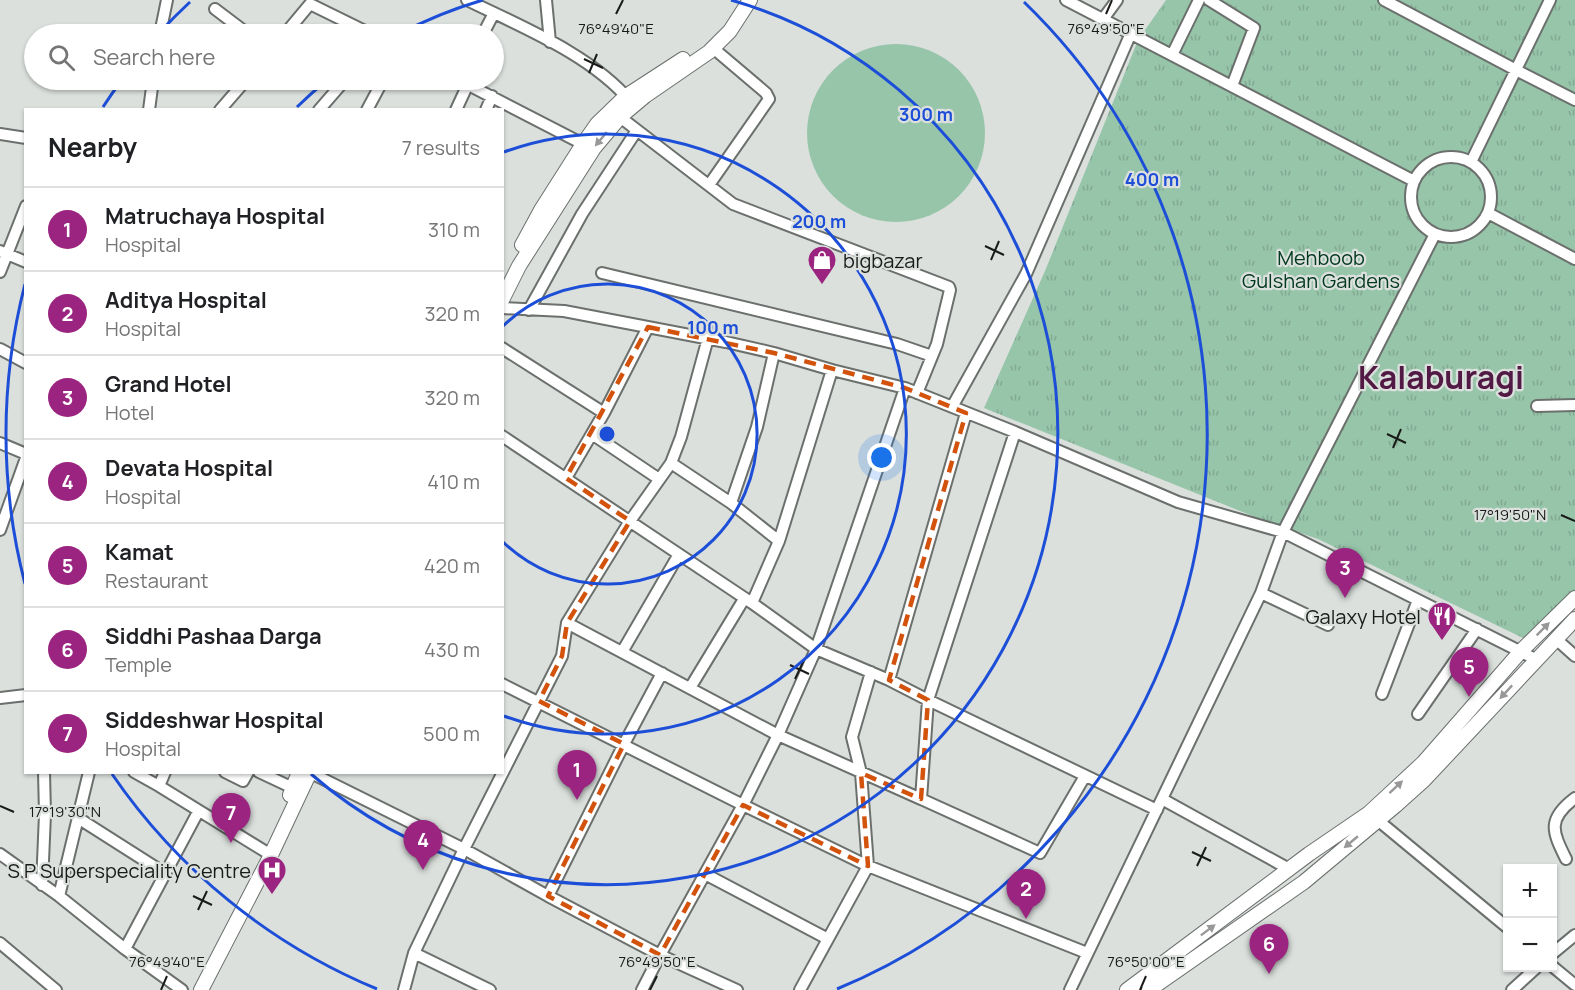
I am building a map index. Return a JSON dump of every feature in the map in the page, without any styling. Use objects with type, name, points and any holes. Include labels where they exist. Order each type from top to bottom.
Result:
[{"type":"main road","points":[[504,277],[541,210],[597,124],[719,32],[741,0]]},
{"type":"main road","points":[[504,296],[519,266],[590,153],[620,117],[630,100],[712,48],[730,31],[750,0]]},
{"type":"main road","points":[[1149,990],[1304,882],[1373,817],[1521,651],[1575,598]]},
{"type":"main road","points":[[1127,990],[1289,869],[1373,817],[1424,780],[1575,619]]},
{"type":"main road","points":[[201,990],[267,853],[298,774]]},
{"type":"main road","points":[[191,990],[309,774]]},
{"type":"street","points":[[162,24],[167,0]]},
{"type":"street","points":[[467,0],[550,42],[599,71],[630,100]]},
{"type":"street","points":[[546,0],[550,42]]},
{"type":"street","points":[[1066,0],[1414,181]]},
{"type":"street","points":[[1103,19],[1117,0]]},
{"type":"street","points":[[1172,54],[1199,0]]},
{"type":"street","points":[[1209,0],[1254,28],[1232,86]]},
{"type":"street","points":[[1384,0],[1575,100]]},
{"type":"street","points":[[1471,162],[1550,0]]},
{"type":"street","points":[[292,24],[308,2],[351,24]]},
{"type":"street","points":[[215,9],[235,24]]},
{"type":"street","points":[[488,24],[494,13]]},
{"type":"street","points":[[952,407],[1026,274],[1131,33]]},
{"type":"street","points":[[709,185],[769,99],[766,93],[712,48]]},
{"type":"street","points":[[149,108],[152,90]]},
{"type":"street","points":[[222,108],[237,90]]},
{"type":"street","points":[[321,108],[336,90]]},
{"type":"street","points":[[368,108],[378,90]]},
{"type":"street","points":[[456,108],[460,90]]},
{"type":"street","points":[[480,90],[583,144]]},
{"type":"street","points":[[487,108],[492,96]]},
{"type":"street","points":[[620,117],[733,204],[949,287],[951,290],[939,336],[917,393]]},
{"type":"street","points":[[529,310],[582,214],[637,130]]},
{"type":"street","points":[[0,134],[24,138]]},
{"type":"street","points":[[1454,157],[1471,162],[1485,175],[1491,189],[1490,209],[1483,222],[1465,236],[1446,238],[1435,234],[1428,231],[1416,218],[1410,198],[1414,181],[1424,167],[1438,159],[1454,157]]},
{"type":"street","points":[[0,272],[4,252],[24,210]]},
{"type":"street","points":[[1488,213],[1575,259]]},
{"type":"street","points":[[1070,990],[1260,593],[1283,532],[1435,234]]},
{"type":"street","points":[[4,252],[24,261]]},
{"type":"street","points":[[602,273],[897,344],[932,356]]},
{"type":"street","points":[[504,308],[564,311],[708,338],[905,388],[1178,502],[1283,532],[1537,660]]},
{"type":"street","points":[[566,478],[604,413],[648,327]]},
{"type":"street","points":[[504,770],[562,656],[567,623],[630,521],[671,463],[681,437],[708,338]]},
{"type":"street","points":[[0,349],[24,362]]},
{"type":"street","points":[[504,349],[604,413]]},
{"type":"street","points":[[731,503],[757,427],[774,353]]},
{"type":"street","points":[[690,688],[748,601],[779,541],[832,370]]},
{"type":"street","points":[[642,990],[743,805],[778,735],[816,649],[905,388]]},
{"type":"street","points":[[1537,406],[1575,405]]},
{"type":"street","points":[[889,680],[966,413]]},
{"type":"street","points":[[921,799],[927,700],[1015,432]]},
{"type":"street","points":[[592,434],[659,479]]},
{"type":"street","points":[[504,437],[816,649],[889,680],[1085,776],[1160,804],[1289,869]]},
{"type":"street","points":[[0,443],[24,455]]},
{"type":"street","points":[[0,530],[24,462]]},
{"type":"street","points":[[671,463],[731,503],[779,541]]},
{"type":"street","points":[[622,652],[679,554]]},
{"type":"street","points":[[1260,593],[1328,625]]},
{"type":"street","points":[[1382,694],[1418,600]]},
{"type":"street","points":[[567,623],[778,735],[1040,853],[1085,776]]},
{"type":"street","points":[[1418,714],[1477,629]]},
{"type":"street","points":[[1556,639],[1575,656]]},
{"type":"street","points":[[800,990],[868,866],[861,773],[852,737],[871,672]]},
{"type":"street","points":[[548,896],[662,673]]},
{"type":"street","points":[[504,685],[868,866],[1087,953]]},
{"type":"street","points":[[0,698],[24,695]]},
{"type":"street","points":[[42,885],[44,774]]},
{"type":"street","points":[[59,896],[89,774]]},
{"type":"street","points":[[138,774],[267,853]]},
{"type":"street","points":[[159,786],[164,774]]},
{"type":"street","points":[[229,774],[243,781],[247,774]]},
{"type":"street","points":[[263,774],[292,788]]},
{"type":"street","points":[[312,774],[464,849],[660,955],[737,990]]},
{"type":"street","points":[[406,990],[414,953],[502,774]]},
{"type":"street","points":[[1566,859],[1555,837],[1555,819],[1564,806],[1575,798]]},
{"type":"street","points":[[125,949],[198,812]]},
{"type":"street","points":[[1373,817],[1503,924]]},
{"type":"street","points":[[78,818],[166,874]]},
{"type":"street","points":[[0,854],[182,990]]},
{"type":"street","points":[[705,874],[828,939]]},
{"type":"street","points":[[1557,950],[1575,935]]},
{"type":"street","points":[[0,944],[56,990]]},
{"type":"street","points":[[414,953],[490,990]]},
{"type":"street","points":[[1557,970],[1575,985]]},
{"type":"street","points":[[1512,990],[1532,972]]},
{"type":"highlighted area","points":[[648,327],[774,353],[905,388],[966,413],[889,680],[928,700],[921,799],[861,773],[868,866],[743,805],[660,955],[548,896],[624,744],[539,701],[562,656],[567,623],[630,521],[566,478]]},
{"type":"green space","name":"Mehboob Gulshan Gardens","points":[[1166,0],[1575,0],[1575,591],[1523,638],[1318,539],[1265,521],[984,408],[1045,271],[1138,40]]},
{"type":"green space","points":[[896,44],[930,51],[959,70],[978,99],[985,133],[978,167],[959,196],[930,215],[896,222],[862,215],[833,196],[814,167],[807,133],[814,99],[833,70],[862,51]]},
{"type":"place","name":"bigbazar","points":[[822,286]]},
{"type":"place","name":"Grand Hotel","points":[[1345,598]]},
{"type":"place","name":"Galaxy Hotel","points":[[1442,642]]},
{"type":"place","name":"Kamat","points":[[1469,697]]},
{"type":"place","name":"Matruchaya Hospital","points":[[577,800]]},
{"type":"place","name":"Siddeshwar Hospital","points":[[231,843]]},
{"type":"place","name":"Devata Hospital","points":[[423,870]]},
{"type":"place","name":"S P Superspeciality Centre","points":[[272,896]]},
{"type":"place","name":"Aditya Hospital","points":[[1026,919]]},
{"type":"place","name":"Siddhi Pashaa Darga","points":[[1269,974]]},
{"type":"district","name":"Kalaburagi","points":[[1441,377]]}]
